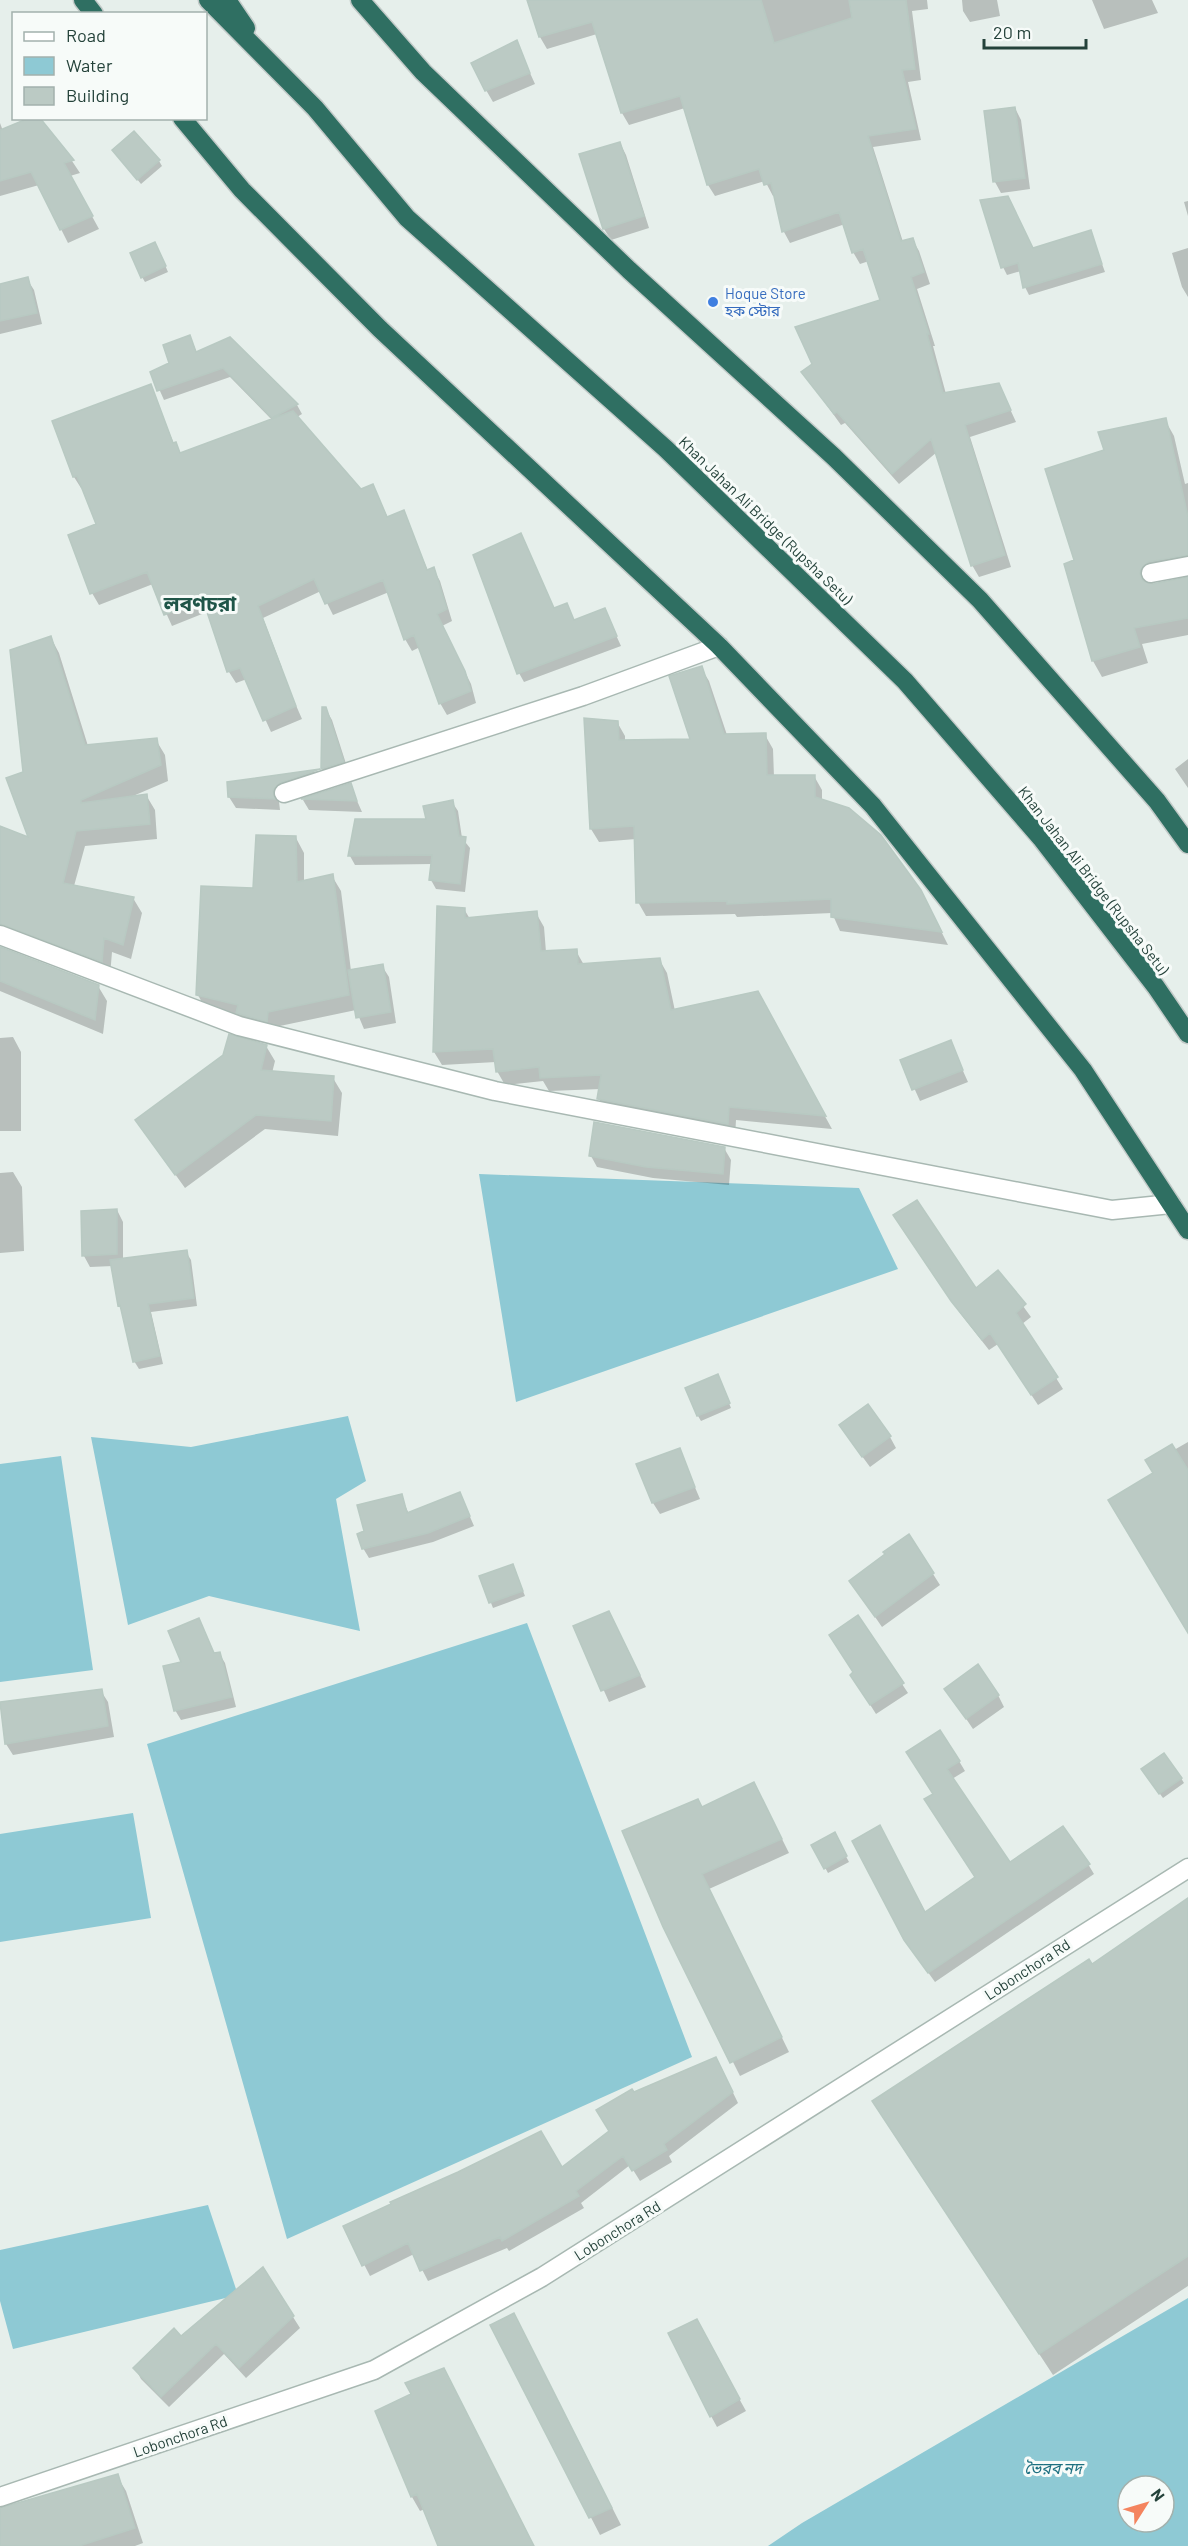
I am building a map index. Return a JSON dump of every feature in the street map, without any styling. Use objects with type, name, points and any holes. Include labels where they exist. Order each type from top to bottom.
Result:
[{"type":"highway","points":[[83,0],[92,12]]},
{"type":"highway","points":[[208,0],[276,72]]},
{"type":"highway","points":[[227,0],[276,72]]},
{"type":"highway","points":[[360,0],[423,72],[629,270],[834,457],[980,600],[1157,801],[1188,844]]},
{"type":"highway","name":"Khan Jahan Ali Bridge (Rupsha Setu)","points":[[276,72],[315,108],[407,218],[666,449],[905,681],[1041,838],[1156,987],[1188,1034]]},
{"type":"highway","points":[[184,120],[242,189],[380,329],[719,646],[873,806],[1083,1070],[1188,1230]]},
{"type":"street","points":[[1151,573],[1188,566]]},
{"type":"street","points":[[284,793],[583,696],[719,646]]},
{"type":"street","points":[[0,935],[239,1026],[495,1091],[1112,1210],[1171,1204]]},
{"type":"street","name":"Lobonchora Rd","points":[[0,2497],[374,2370],[542,2277],[1188,1868]]},
{"type":"water","points":[[479,1174],[859,1188],[898,1269],[516,1402]]},
{"type":"water","points":[[348,1416],[366,1481],[336,1499],[360,1631],[209,1596],[128,1625],[91,1437],[191,1447]]},
{"type":"water","points":[[61,1456],[93,1670],[0,1682],[0,1464]]},
{"type":"water","points":[[527,1623],[692,2057],[287,2239],[147,1744]]},
{"type":"water","points":[[133,1813],[151,1918],[0,1942],[0,1834]]},
{"type":"water","points":[[208,2205],[238,2295],[13,2349],[0,2301],[0,2250]]},
{"type":"water","name":"ভৈরব নদ","points":[[1188,2298],[1188,2546],[768,2546],[802,2523]]},
{"type":"building","points":[[527,0],[761,0],[774,43],[852,18],[849,0],[906,0],[915,69],[902,70],[916,129],[868,136],[901,241],[913,238],[924,272],[911,277],[929,334],[927,334],[943,393],[999,383],[1011,410],[965,425],[1005,555],[971,566],[931,439],[892,474],[837,412],[834,414],[801,372],[812,364],[795,327],[880,300],[863,249],[852,253],[839,212],[782,232],[771,183],[764,185],[759,169],[707,185],[680,96],[621,113],[592,22],[539,37]]},
{"type":"building","points":[[517,40],[530,73],[485,91],[471,63]]},
{"type":"building","points":[[1015,107],[1025,178],[993,182],[984,111]]},
{"type":"building","points":[[24,120],[42,120],[74,160],[64,163],[93,216],[60,230],[31,172],[0,181],[0,130]]},
{"type":"building","points":[[134,131],[160,160],[137,180],[112,150]]},
{"type":"building","points":[[620,142],[644,216],[603,229],[579,154]]},
{"type":"building","points":[[1008,196],[1033,248],[1091,230],[1102,264],[1023,288],[1018,263],[1001,268],[980,200]]},
{"type":"building","points":[[155,242],[166,266],[141,278],[130,253]]},
{"type":"building","points":[[28,277],[37,313],[0,321],[0,284]]},
{"type":"building","points":[[190,335],[196,352],[230,337],[298,404],[272,418],[223,368],[157,391],[150,372],[169,363],[163,345]]},
{"type":"building","points":[[151,384],[173,443],[176,442],[180,453],[293,411],[361,489],[373,484],[387,517],[404,510],[427,570],[434,567],[447,609],[437,614],[465,671],[471,691],[439,704],[414,635],[404,640],[383,580],[325,604],[314,579],[258,606],[296,706],[263,721],[240,668],[227,672],[204,603],[201,605],[200,601],[164,615],[147,572],[90,594],[68,535],[96,524],[77,476],[73,477],[52,421]]},
{"type":"building","points":[[1166,418],[1188,517],[1188,555],[1148,562],[1141,569],[1140,574],[1143,581],[1153,584],[1188,577],[1188,618],[1134,628],[1140,647],[1092,661],[1064,564],[1074,560],[1045,469],[1104,450],[1098,432]]},
{"type":"building","points":[[521,533],[554,608],[567,603],[574,620],[605,608],[617,636],[517,674],[473,555]]},
{"type":"building","points":[[51,636],[85,745],[157,738],[161,765],[81,800],[81,803],[147,794],[150,824],[76,831],[63,883],[134,897],[123,945],[104,938],[102,962],[0,924],[0,826],[28,837],[6,778],[23,772],[10,650]]},
{"type":"building","points":[[702,666],[724,734],[766,733],[767,775],[815,775],[815,797],[849,808],[881,835],[921,890],[942,932],[831,917],[831,899],[727,904],[727,901],[636,903],[634,826],[590,829],[584,718],[618,721],[619,740],[690,739],[669,676]]},
{"type":"building","points":[[322,707],[326,707],[344,762],[321,769]]},
{"type":"building","points":[[320,769],[280,783],[273,790],[275,799],[228,797],[227,782]]},
{"type":"building","points":[[351,783],[357,801],[301,799]]},
{"type":"building","points":[[453,800],[459,836],[466,837],[460,884],[429,880],[432,855],[348,856],[355,819],[426,819],[423,806]]},
{"type":"building","points":[[256,835],[296,836],[297,882],[333,874],[349,995],[268,1012],[267,1022],[236,1013],[238,1005],[196,995],[201,886],[253,888]]},
{"type":"building","points":[[437,906],[465,908],[465,918],[537,911],[541,951],[577,949],[578,964],[660,958],[671,1010],[758,991],[826,1116],[729,1107],[728,1124],[597,1099],[601,1075],[540,1078],[539,1067],[496,1072],[493,1049],[433,1052]]},
{"type":"building","points":[[0,947],[99,985],[95,1020],[0,981]]},
{"type":"building","points":[[383,964],[391,1012],[356,1018],[348,970]]},
{"type":"building","points":[[229,1034],[267,1045],[261,1070],[334,1076],[331,1121],[256,1115],[175,1175],[135,1120],[223,1055]]},
{"type":"building","points":[[951,1040],[963,1070],[912,1090],[900,1060]]},
{"type":"building","points":[[594,1122],[725,1147],[723,1174],[646,1167],[589,1156]]},
{"type":"building","points":[[917,1200],[976,1288],[998,1270],[1026,1304],[1016,1313],[1058,1377],[1031,1395],[990,1333],[982,1340],[951,1301],[893,1215]]},
{"type":"building","points":[[117,1209],[117,1254],[82,1256],[81,1211]]},
{"type":"building","points":[[187,1250],[194,1298],[148,1304],[160,1356],[133,1362],[120,1305],[118,1306],[110,1260]]},
{"type":"building","points":[[718,1374],[730,1403],[697,1416],[685,1388]]},
{"type":"building","points":[[868,1404],[891,1436],[862,1457],[839,1425]]},
{"type":"building","points":[[1172,1444],[1188,1470],[1188,1633],[1108,1500],[1153,1473],[1145,1460]]},
{"type":"building","points":[[680,1448],[695,1487],[652,1503],[636,1464]]},
{"type":"building","points":[[460,1492],[470,1516],[428,1533],[362,1549],[357,1534],[364,1531],[357,1505],[402,1494],[407,1513]]},
{"type":"building","points":[[909,1534],[934,1573],[875,1617],[849,1581],[885,1554],[883,1552]]},
{"type":"building","points":[[513,1564],[523,1591],[489,1603],[479,1576]]},
{"type":"building","points":[[609,1611],[640,1675],[601,1691],[573,1626]]},
{"type":"building","points":[[858,1615],[904,1683],[870,1705],[850,1675],[853,1672],[829,1635]]},
{"type":"building","points":[[199,1618],[214,1653],[220,1652],[232,1697],[174,1711],[163,1666],[181,1662],[168,1631]]},
{"type":"building","points":[[978,1664],[999,1695],[966,1719],[944,1689]]},
{"type":"building","points":[[102,1689],[108,1726],[5,1744],[0,1702]]},
{"type":"building","points":[[940,1730],[960,1761],[947,1769],[1010,1862],[1063,1826],[1090,1864],[928,1973],[904,1940],[852,1841],[880,1825],[925,1912],[975,1877],[924,1799],[933,1794],[906,1752]]},
{"type":"building","points":[[1164,1753],[1182,1778],[1159,1794],[1141,1769]]},
{"type":"building","points":[[754,1782],[782,1839],[702,1874],[782,2037],[730,2063],[663,1927],[622,1831],[698,1799],[702,1807]]},
{"type":"building","points":[[835,1832],[847,1856],[824,1869],[811,1845]]},
{"type":"building","points":[[1188,1898],[1188,2256],[1039,2354],[872,2101],[1089,1959],[1092,1964]]},
{"type":"building","points":[[716,2057],[733,2092],[664,2144],[667,2150],[632,2171],[623,2156],[576,2191],[579,2196],[502,2241],[500,2237],[420,2271],[408,2243],[362,2266],[343,2226],[541,2131],[562,2167],[609,2131],[596,2110],[632,2089],[634,2092]]},
{"type":"building","points":[[263,2267],[294,2316],[239,2368],[216,2344],[161,2397],[133,2368],[174,2328],[181,2336]]},
{"type":"building","points":[[514,2313],[612,2508],[589,2518],[490,2325]]},
{"type":"building","points":[[697,2319],[740,2399],[710,2417],[668,2333]]},
{"type":"building","points":[[444,2368],[534,2546],[438,2546],[417,2494],[411,2497],[375,2411],[411,2394],[405,2383]]},
{"type":"building","points":[[118,2474],[135,2528],[79,2546],[0,2546],[0,2508]]},
{"type":"place","name":"Hoque Store হক স্টোর","points":[[713,302]]},
{"type":"district","name":"লবণচরা","points":[[200,602]]}]
